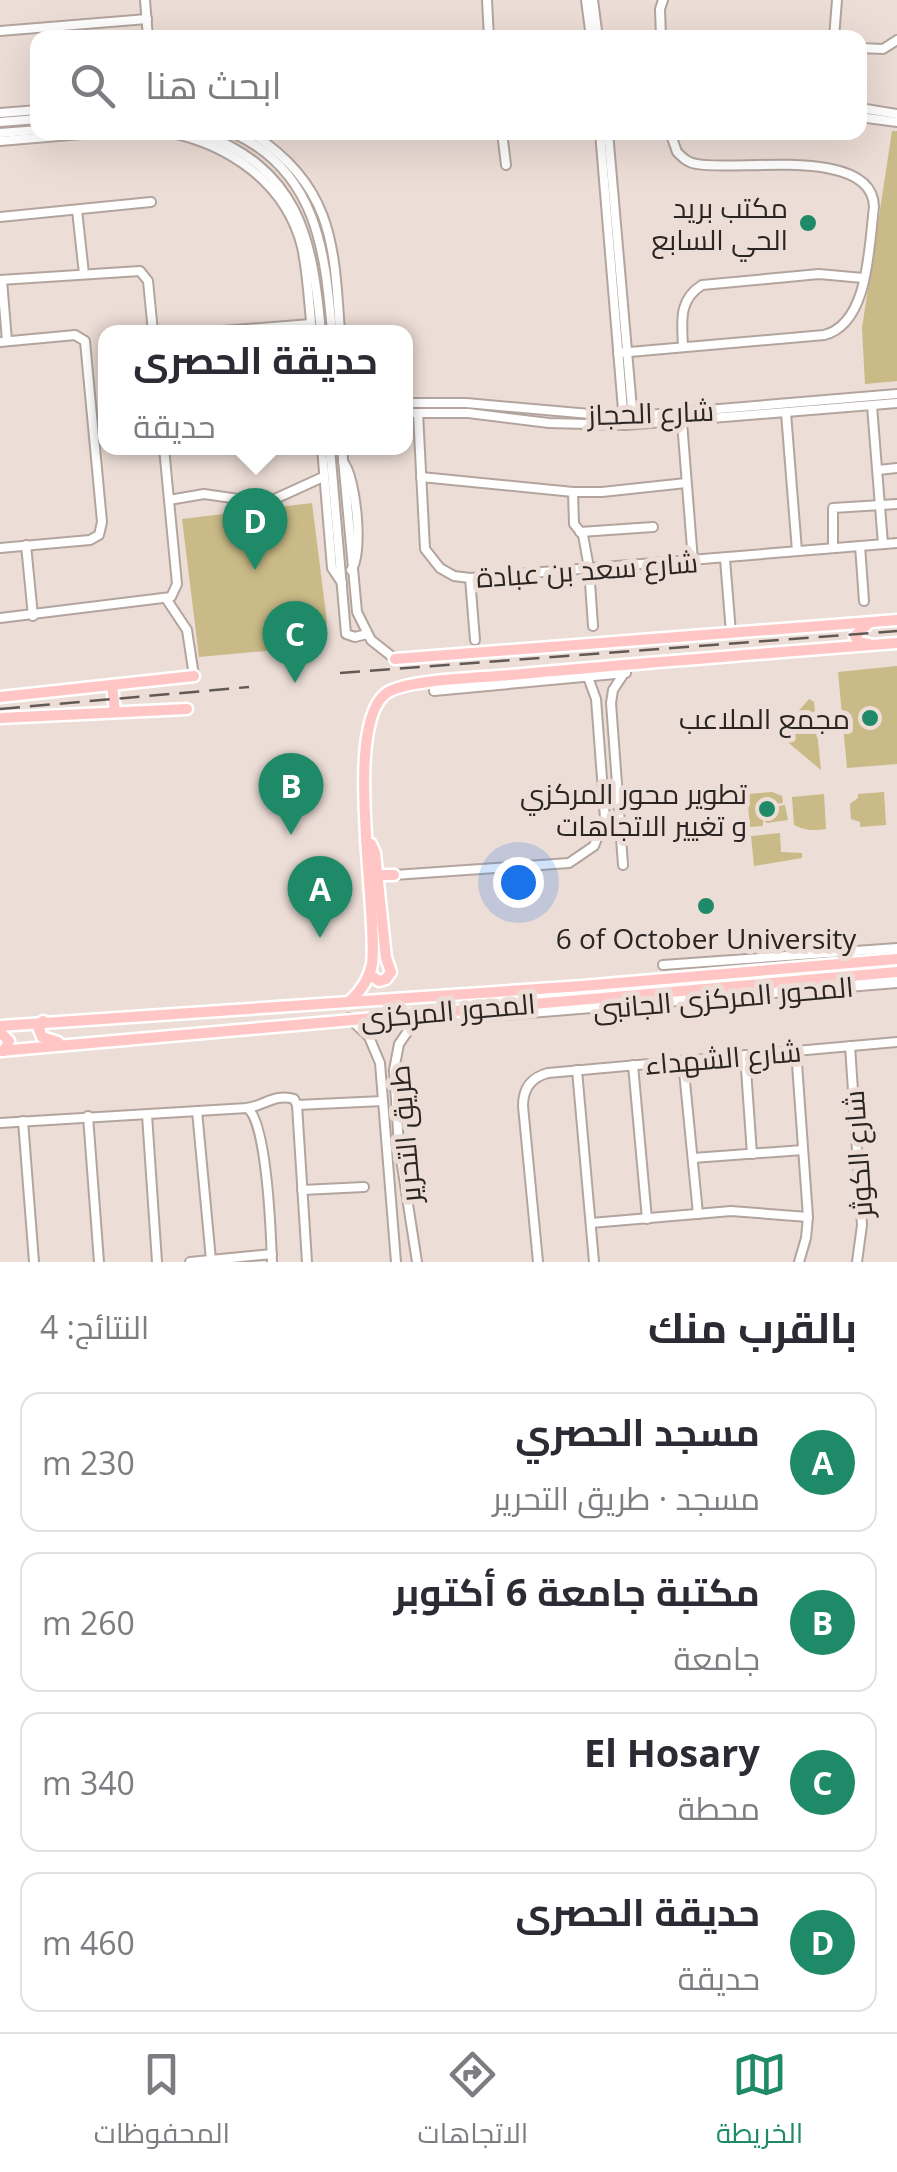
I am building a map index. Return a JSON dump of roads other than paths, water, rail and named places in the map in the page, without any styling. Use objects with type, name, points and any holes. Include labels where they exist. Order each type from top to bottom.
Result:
[{"type":"main road","points":[[395,659],[897,620]]},
{"type":"main road","points":[[870,622],[857,631],[855,638],[872,645]]},
{"type":"main road","points":[[786,629],[788,653]]},
{"type":"main road","points":[[348,1002],[369,974],[372,954],[366,758],[370,718],[378,699],[395,688],[897,644]]},
{"type":"main road","points":[[438,686],[440,656]]},
{"type":"main road","points":[[0,697],[194,676]]},
{"type":"main road","points":[[112,685],[115,712]]},
{"type":"main road","points":[[74,689],[85,701],[77,714]]},
{"type":"main road","points":[[0,718],[187,709]]},
{"type":"main road","points":[[366,842],[374,849],[386,958],[391,972],[380,981],[369,974]]},
{"type":"main road","points":[[378,876],[394,876]]},
{"type":"main road","points":[[348,1002],[897,959]]},
{"type":"main road","name":"المحور المركزى","points":[[2,1051],[897,972]]},
{"type":"main road","name":"المحور المركزى","points":[[0,1029],[43,1021],[348,1002]]},
{"type":"main road","points":[[43,1021],[39,1029],[42,1037],[68,1045]]},
{"type":"main road","points":[[0,1029],[9,1041],[2,1051]]},
{"type":"street","points":[[145,0],[147,30]]},
{"type":"street","points":[[487,0],[489,30]]},
{"type":"street","points":[[590,0],[593,30]]},
{"type":"street","points":[[661,30],[663,0]]},
{"type":"street","points":[[835,30],[837,0]]},
{"type":"street","points":[[0,32],[146,19]]},
{"type":"street","points":[[867,48],[883,49],[897,40]]},
{"type":"street","points":[[867,109],[897,114]]},
{"type":"street","points":[[0,113],[30,111]]},
{"type":"street","points":[[867,118],[897,122]]},
{"type":"street","points":[[0,122],[30,119]]},
{"type":"street","points":[[0,133],[30,131]]},
{"type":"street","points":[[0,141],[30,138]]},
{"type":"street","points":[[194,140],[238,159],[278,197],[302,246],[315,325]]},
{"type":"street","points":[[218,140],[253,159],[284,190],[298,212],[311,251],[316,325]]},
{"type":"street","points":[[244,140],[287,174],[310,211],[327,266],[334,325]]},
{"type":"street","points":[[259,140],[294,170],[324,219],[334,245],[334,325]]},
{"type":"street","points":[[503,140],[506,164]]},
{"type":"street","points":[[601,140],[628,421]]},
{"type":"street","points":[[609,140],[622,353]]},
{"type":"street","points":[[622,353],[833,332],[852,316],[863,278],[874,200],[864,181],[852,175],[776,163],[698,165],[677,152],[673,140]]},
{"type":"street","points":[[0,216],[151,202]]},
{"type":"street","points":[[77,210],[84,274]]},
{"type":"street","points":[[0,548],[90,540],[99,535],[102,522],[87,347],[81,337],[3,341],[1,280],[134,270],[144,274],[148,281],[152,325]]},
{"type":"street","points":[[684,347],[683,308],[702,285],[819,274],[863,278]]},
{"type":"street","name":"شارع الحجاز","points":[[413,404],[466,403],[628,421],[897,394]]},
{"type":"street","name":"شارع الحجاز","points":[[413,413],[468,412],[549,423],[682,422],[897,402]]},
{"type":"street","points":[[872,406],[884,544]]},
{"type":"street","name":"شارع سعد بن عبادة","points":[[418,413],[426,549],[440,568],[454,576],[470,578],[897,543]]},
{"type":"street","points":[[786,413],[796,551]]},
{"type":"street","points":[[682,422],[693,561]]},
{"type":"street","points":[[94,435],[98,435]]},
{"type":"street","points":[[165,455],[177,584],[171,596]]},
{"type":"street","points":[[322,455],[332,568],[342,583]]},
{"type":"street","points":[[331,455],[346,634],[367,634]]},
{"type":"street","points":[[343,455],[352,474],[358,546],[358,562],[352,570],[357,612],[367,634],[395,659]]},
{"type":"street","points":[[878,470],[897,468]]},
{"type":"street","points":[[169,500],[204,494],[266,503],[323,477]]},
{"type":"street","points":[[421,477],[573,492],[686,482]]},
{"type":"street","points":[[573,492],[574,524],[580,532],[589,568],[592,626]]},
{"type":"street","points":[[833,548],[833,508],[897,504]]},
{"type":"street","points":[[580,532],[653,527]]},
{"type":"street","points":[[26,546],[33,616]]},
{"type":"street","points":[[860,546],[864,602]]},
{"type":"street","points":[[725,559],[731,633]]},
{"type":"street","points":[[470,578],[475,640]]},
{"type":"street","points":[[0,618],[171,596]]},
{"type":"street","points":[[171,596],[188,630],[194,676]]},
{"type":"street","points":[[438,686],[588,676],[628,669]]},
{"type":"street","points":[[623,865],[610,703],[613,690],[628,669]]},
{"type":"street","points":[[394,876],[562,864],[590,851],[601,836],[605,818],[596,700],[588,676]]},
{"type":"street","points":[[663,965],[897,948]]},
{"type":"street","name":"المحور المركزى الجانبى","points":[[492,1006],[506,1015],[897,982]]},
{"type":"street","name":"طريق التحرير","points":[[417,1262],[399,1146],[394,1070],[399,1044],[420,1014]]},
{"type":"street","name":"طريق التحرير","points":[[350,1018],[370,1037],[378,1054],[396,1262]]},
{"type":"street","name":"شارع الشهداء","points":[[538,1262],[523,1102],[529,1084],[548,1073],[897,1042]]},
{"type":"street","name":"شارع الكوثر","points":[[850,1046],[862,1225],[857,1262]]},
{"type":"street","points":[[796,1050],[808,1217],[799,1262]]},
{"type":"street","points":[[745,1055],[752,1154]]},
{"type":"street","points":[[683,1060],[698,1214]]},
{"type":"street","points":[[633,1065],[647,1219]]},
{"type":"street","points":[[577,1070],[594,1262]]},
{"type":"street","points":[[0,1123],[247,1108],[272,1098],[294,1099],[307,1262]]},
{"type":"street","points":[[297,1105],[383,1102]]},
{"type":"street","points":[[190,1262],[272,1258],[261,1134],[255,1114],[247,1108]]},
{"type":"street","points":[[196,1111],[210,1260]]},
{"type":"street","points":[[147,1115],[156,1262]]},
{"type":"street","points":[[88,1116],[99,1262]]},
{"type":"street","points":[[23,1121],[34,1262]]},
{"type":"street","points":[[693,1158],[803,1150]]},
{"type":"street","points":[[302,1190],[364,1187]]},
{"type":"street","points":[[391,1214],[403,1214],[410,1207]]},
{"type":"street","points":[[591,1223],[748,1211],[808,1217]]},
{"type":"street","points":[[394,1238],[405,1232],[416,1237]]},
{"type":"railway","points":[[340,673],[897,631]]},
{"type":"railway","points":[[0,709],[249,687]]},
{"type":"place","name":"مكتب بريد الحي السابع","points":[[808,223]]},
{"type":"place","name":"حديقة الحصرى","points":[[255,570]]},
{"type":"place","name":"El Hosary","points":[[295,683]]},
{"type":"place","name":"مجمع الملاعب","points":[[870,718]]},
{"type":"place","name":"تطوير محور المركزي و تغيير الاتجاهات","points":[[767,809]]},
{"type":"place","name":"مكتبة جامعة 6 أكتوبر","points":[[291,835]]},
{"type":"place","name":"6 of October University","points":[[706,906]]},
{"type":"place","name":"مسجد الحصري","points":[[320,938]]}]
